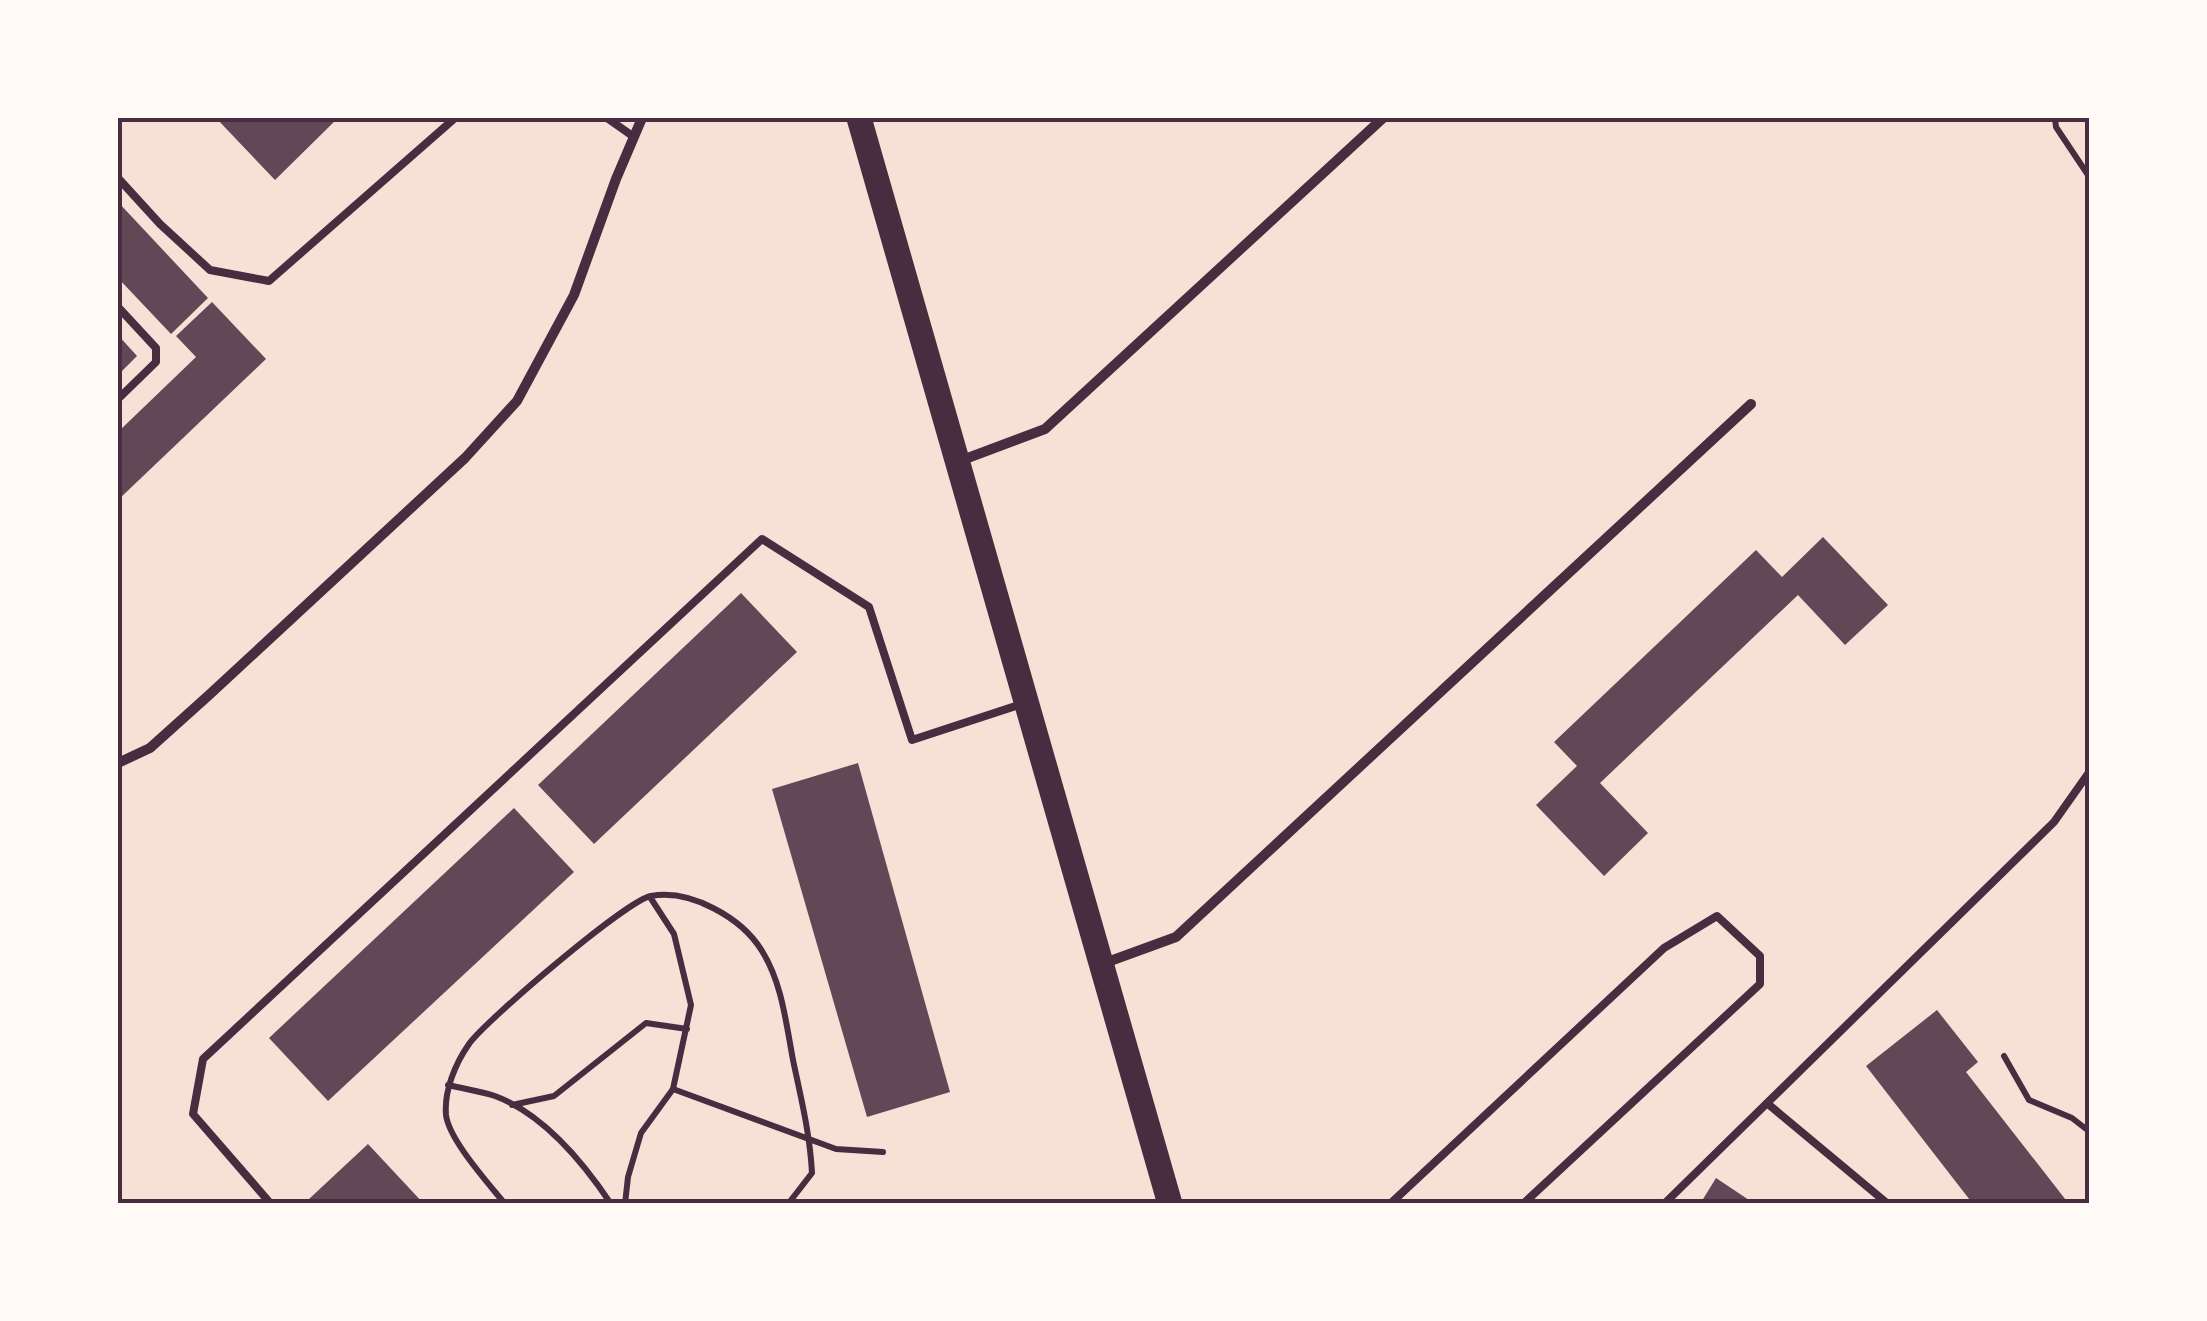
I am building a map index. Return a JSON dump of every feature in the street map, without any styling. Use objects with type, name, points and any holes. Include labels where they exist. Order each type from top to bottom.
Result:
[{"type":"main road","points":[[859,118],[1170,1204]]},
{"type":"street","points":[[118,763],[150,748],[209,695],[464,458],[517,402],[574,295],[642,118]]},
{"type":"street","points":[[957,462],[1045,429],[1383,118]]},
{"type":"street","points":[[1101,964],[1176,937],[1751,404]]},
{"type":"lane","points":[[118,178],[210,270],[269,280],[455,118]]},
{"type":"lane","points":[[607,118],[634,137]]},
{"type":"lane","points":[[118,307],[156,348],[156,362],[118,398]]},
{"type":"lane","points":[[271,1204],[193,1114],[204,1059],[762,539],[869,607],[912,740],[1026,702]]},
{"type":"lane","points":[[1664,1204],[2054,822],[2090,771]]},
{"type":"lane","points":[[1390,1204],[1664,948],[1718,916],[1760,956],[1760,984],[1523,1204]]},
{"type":"lane","points":[[1768,1104],[1888,1204]]},
{"type":"path","points":[[2055,118],[2056,128],[2090,178]]},
{"type":"path","points":[[625,1204],[641,1133],[673,1089],[691,1005],[674,934],[650,896]]},
{"type":"path","points":[[505,1204],[473,1166],[446,1118],[448,1085],[470,1043],[602,924],[650,896],[683,898],[722,911],[761,948],[778,984],[810,1139],[812,1173],[788,1204]]},
{"type":"path","points":[[511,1105],[554,1096],[646,1023],[687,1028]]},
{"type":"path","points":[[2004,1056],[2029,1100],[2072,1118],[2090,1132]]},
{"type":"path","points":[[448,1085],[496,1096],[532,1117],[568,1150],[610,1204]]},
{"type":"path","points":[[673,1089],[836,1149],[882,1152]]},
{"type":"building","points":[[216,118],[338,118],[275,180]]},
{"type":"building","points":[[118,202],[208,298],[171,334],[118,278]]},
{"type":"building","points":[[212,302],[266,359],[118,500],[118,432],[196,357],[176,336]]},
{"type":"building","points":[[118,335],[137,356],[118,375]]},
{"type":"building","points":[[1823,537],[1888,605],[1845,645],[1798,595],[1600,783],[1648,833],[1604,876],[1536,805],[1577,766],[1554,742],[1756,550],[1782,577]]},
{"type":"building","points":[[741,593],[797,652],[594,844],[538,785]]},
{"type":"building","points":[[858,763],[950,1092],[867,1117],[772,789]]},
{"type":"building","points":[[514,808],[574,872],[328,1101],[269,1038]]},
{"type":"building","points":[[1937,1010],[1978,1062],[1966,1072],[2069,1204],[1973,1204],[1866,1066]]},
{"type":"building","points":[[368,1144],[424,1204],[313,1204],[309,1199]]},
{"type":"building","points":[[1716,1178],[1755,1204],[1700,1204]]}]
